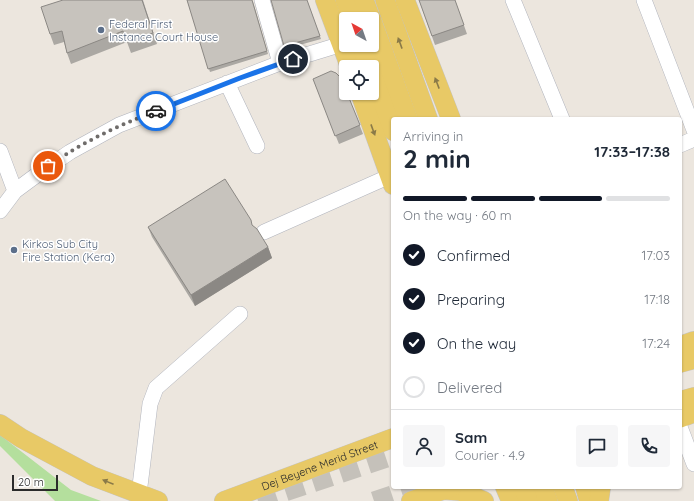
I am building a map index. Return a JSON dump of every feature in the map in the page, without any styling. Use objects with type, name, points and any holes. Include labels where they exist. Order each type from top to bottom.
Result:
[{"type":"main road","points":[[326,0],[339,36]]},
{"type":"main road","points":[[344,0],[349,12]]},
{"type":"main road","points":[[364,0],[369,12]]},
{"type":"main road","points":[[385,0],[427,117]]},
{"type":"main road","points":[[405,0],[450,117]]},
{"type":"main road","points":[[379,39],[407,117]]},
{"type":"main road","points":[[379,93],[391,126]]},
{"type":"main road","points":[[362,100],[391,181]]},
{"type":"main road","points":[[682,345],[694,341]]},
{"type":"main road","points":[[682,363],[694,359]]},
{"type":"main road","points":[[682,400],[694,397]]},
{"type":"main road","points":[[682,417],[694,413]]},
{"type":"main road","points":[[0,424],[21,438],[92,476],[158,501]]},
{"type":"main road","name":"Dej Beyene Merid Street","points":[[224,501],[391,439]]},
{"type":"main road","points":[[411,501],[445,489]]},
{"type":"main road","points":[[452,489],[484,501]]},
{"type":"main road","points":[[506,489],[511,501]]},
{"type":"main road","points":[[524,489],[529,501]]},
{"type":"main road","points":[[543,489],[548,501]]},
{"type":"main road","points":[[564,489],[568,501]]},
{"type":"main road","points":[[586,489],[589,501]]},
{"type":"main road","points":[[599,501],[601,489]]},
{"type":"street","points":[[262,0],[280,63]]},
{"type":"street","points":[[513,0],[561,117]]},
{"type":"street","points":[[644,0],[694,130]]},
{"type":"street","points":[[0,211],[15,191],[70,152],[119,125],[280,63],[339,45]]},
{"type":"street","points":[[227,83],[257,146]]},
{"type":"street","points":[[682,144],[694,139]]},
{"type":"street","points":[[0,151],[15,191]]},
{"type":"street","points":[[264,232],[391,181]]},
{"type":"street","points":[[139,494],[150,404],[156,388],[240,314]]},
{"type":"street","points":[[682,432],[694,464]]},
{"type":"green space","points":[[0,435],[71,490],[101,501],[55,501],[0,446]]},
{"type":"building","name":"Federal First Instance Court House","points":[[63,0],[142,0],[153,33],[127,42],[123,31],[67,53],[62,31],[50,34],[41,7]]},
{"type":"building","points":[[187,0],[252,0],[267,51],[208,69]]},
{"type":"building","points":[[271,0],[307,0],[320,36],[284,46]]},
{"type":"building","points":[[419,0],[455,0],[464,25],[432,36]]},
{"type":"building","points":[[331,71],[336,73],[339,76],[339,100],[350,100],[360,125],[335,136],[313,79]]},
{"type":"building","points":[[225,179],[251,220],[252,225],[257,229],[268,247],[191,295],[148,227]]},
{"type":"tunnel","points":[[258,501],[391,457]]},
{"type":"tunnel","points":[[374,501],[410,489]]},
{"type":"way so far","points":[[48,166],[119,125],[156,111]]},
{"type":"place","name":"Federal First Instance Court House","points":[[101,30]]},
{"type":"place","name":"Kirkos Sub City Fire Station (Kera)","points":[[14,250]]},
{"type":"route","points":[[156,111],[293,59]]}]
